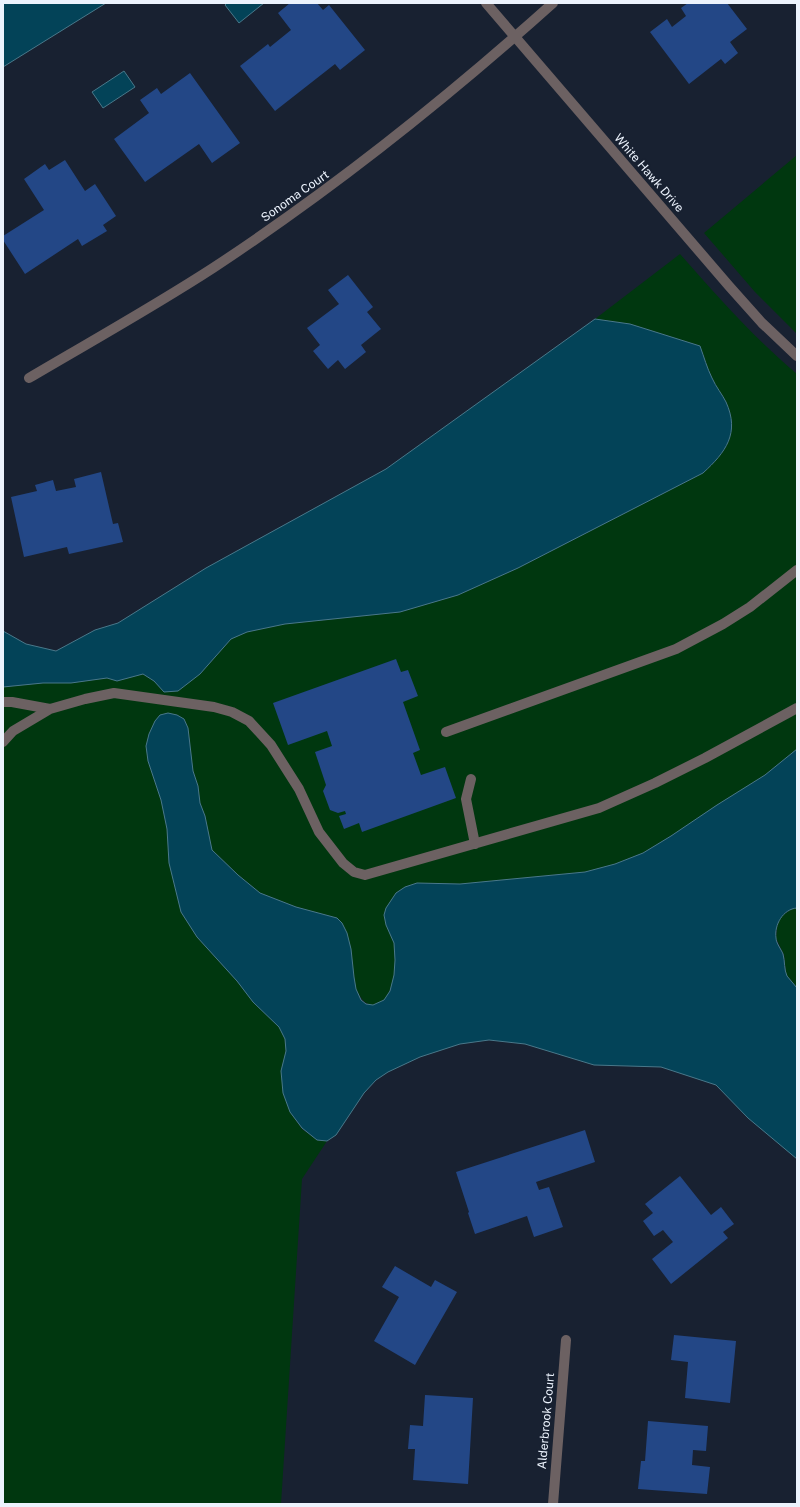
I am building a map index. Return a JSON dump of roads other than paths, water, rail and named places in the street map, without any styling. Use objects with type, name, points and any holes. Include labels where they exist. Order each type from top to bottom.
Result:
[{"type":"street","name":"White Hawk Drive","points":[[486,3],[729,286],[762,323],[797,356]]},
{"type":"street","name":"Sonoma Court","points":[[29,378],[174,293],[235,254],[315,198],[389,142],[553,3]]},
{"type":"street","points":[[446,732],[676,649],[723,624],[750,607],[797,570]]},
{"type":"street","points":[[3,742],[13,731],[50,709],[85,698],[114,694],[214,707],[232,712],[249,721],[271,745],[299,789],[319,832],[343,863],[354,872],[364,875],[599,808],[655,784],[797,708]]},
{"type":"street","points":[[3,702],[12,702],[50,709]]},
{"type":"street","points":[[471,779],[466,799],[476,844]]},
{"type":"street","name":"Alderbrook Court","points":[[553,1504],[566,1340]]},
{"type":"water","points":[[3,3],[106,3],[3,67]]},
{"type":"water","points":[[227,3],[264,3],[239,23],[225,5]]},
{"type":"water","points":[[124,71],[135,87],[103,108],[92,92]]},
{"type":"water","points":[[595,319],[630,324],[700,346],[710,374],[726,402],[732,423],[731,433],[724,449],[703,473],[518,568],[458,595],[400,612],[285,624],[247,632],[231,639],[200,674],[178,691],[164,692],[154,681],[143,674],[117,681],[107,678],[71,683],[43,683],[3,687],[3,631],[26,644],[56,651],[95,630],[118,623],[206,568],[386,469]]},
{"type":"water","points":[[168,713],[177,715],[184,719],[188,728],[193,771],[198,786],[200,803],[205,816],[212,850],[238,875],[260,893],[296,907],[337,918],[342,923],[347,933],[351,949],[356,989],[361,1000],[366,1004],[373,1005],[384,1000],[390,991],[394,975],[394,943],[386,925],[384,915],[386,908],[396,893],[405,887],[417,883],[460,884],[585,872],[615,864],[643,853],[671,836],[765,775],[797,749],[797,908],[788,911],[780,918],[776,928],[776,940],[783,954],[786,974],[797,988],[797,1159],[748,1118],[716,1085],[661,1067],[594,1065],[525,1044],[489,1040],[460,1044],[420,1057],[388,1072],[376,1080],[364,1093],[336,1135],[327,1141],[317,1140],[302,1128],[290,1112],[283,1093],[281,1071],[286,1051],[285,1039],[279,1027],[253,1002],[237,981],[197,937],[181,912],[169,863],[167,829],[161,800],[148,761],[146,746],[149,734],[155,721],[160,715]]}]
